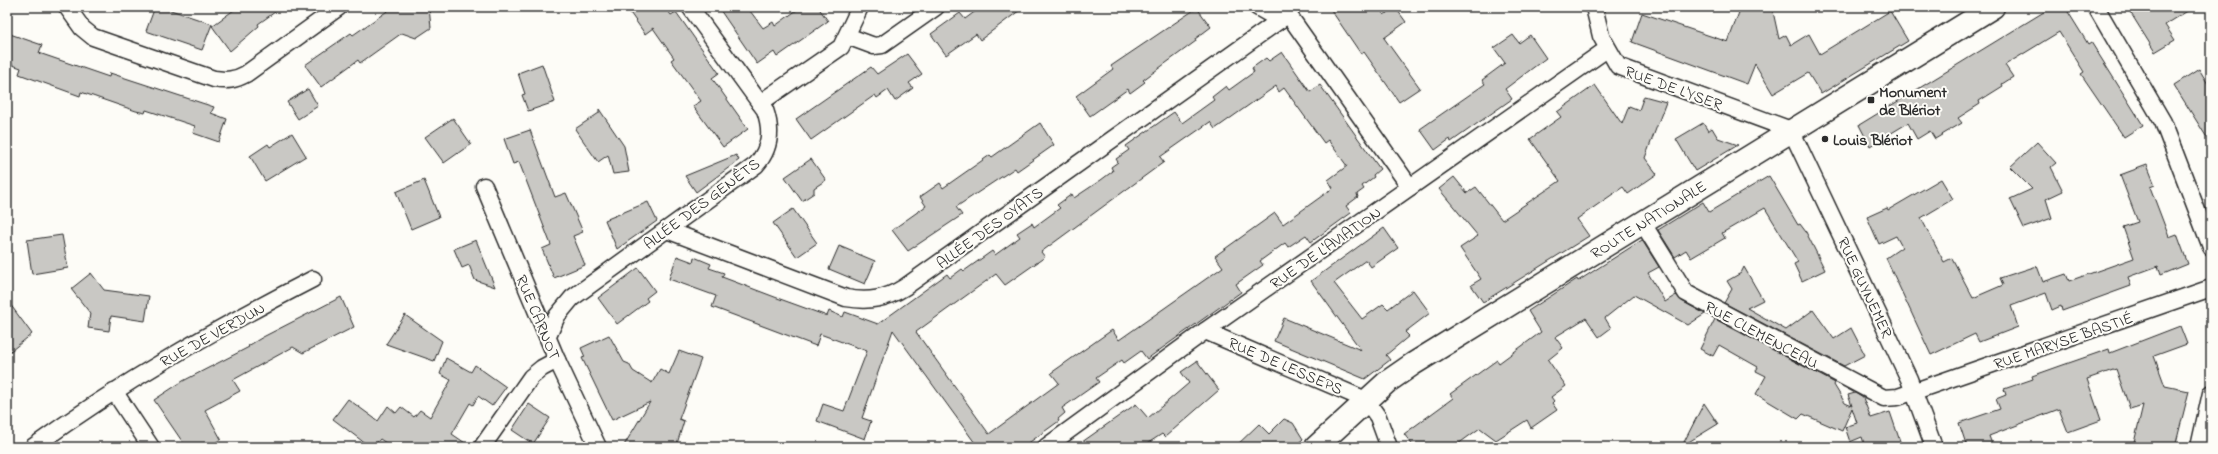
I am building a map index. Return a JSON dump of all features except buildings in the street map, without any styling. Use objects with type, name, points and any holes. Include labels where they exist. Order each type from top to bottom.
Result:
[{"type":"main road","name":"ROUTE NATIONALE","points":[[1316,447],[1366,400],[1413,364],[1791,130],[1994,7]]},
{"type":"street","points":[[67,7],[82,28],[93,37],[214,79],[224,81],[246,74],[339,7]]},
{"type":"street","name":"ALLÉE DES GENÊTS","points":[[548,336],[557,316],[572,298],[756,165],[762,159],[768,144],[770,126],[760,103],[690,7]]},
{"type":"street","points":[[760,103],[836,52],[847,36],[860,7]]},
{"type":"street","points":[[847,36],[874,46],[882,45],[936,7]]},
{"type":"street","points":[[1258,7],[1289,14],[1410,187]]},
{"type":"street","name":"RUE DE L'YSER","points":[[1594,7],[1601,36],[1607,49],[1614,62],[1624,70],[1791,130]]},
{"type":"street","points":[[2096,7],[2163,122],[2211,247]]},
{"type":"street","name":"ALLÉE DES OYATS","points":[[667,230],[846,298],[868,300],[885,298],[906,287],[1289,14]]},
{"type":"street","name":"RUE DE L'AVIATION","points":[[1046,447],[1205,331],[1607,49]]},
{"type":"street","name":"RUE GUYNEMER","points":[[1791,130],[1914,391],[1934,447]]},
{"type":"street","name":"RUE CARNOT","points":[[484,186],[557,360],[598,447]]},
{"type":"street","name":"RUE CLEMENCEAU","points":[[1642,222],[1686,293],[1879,397],[1898,397],[1914,391]]},
{"type":"street","name":"RUE DE VERDUN","points":[[33,447],[114,391],[209,334],[313,280]]},
{"type":"street","name":"RUE MARYSE BASTIÉ","points":[[1914,391],[2211,288]]},
{"type":"street","name":"RUE DE LESSEPS","points":[[1205,331],[1366,400]]},
{"type":"street","points":[[482,447],[531,377],[542,368],[557,360]]},
{"type":"street","points":[[114,391],[151,447]]},
{"type":"street","points":[[2199,447],[2211,393]]},
{"type":"street","points":[[1366,400],[1378,416],[1389,447]]},
{"type":"place","name":"Monument de Blériot","points":[[1871,100]]},
{"type":"place","name":"Louis Blériot","points":[[1825,139]]}]
